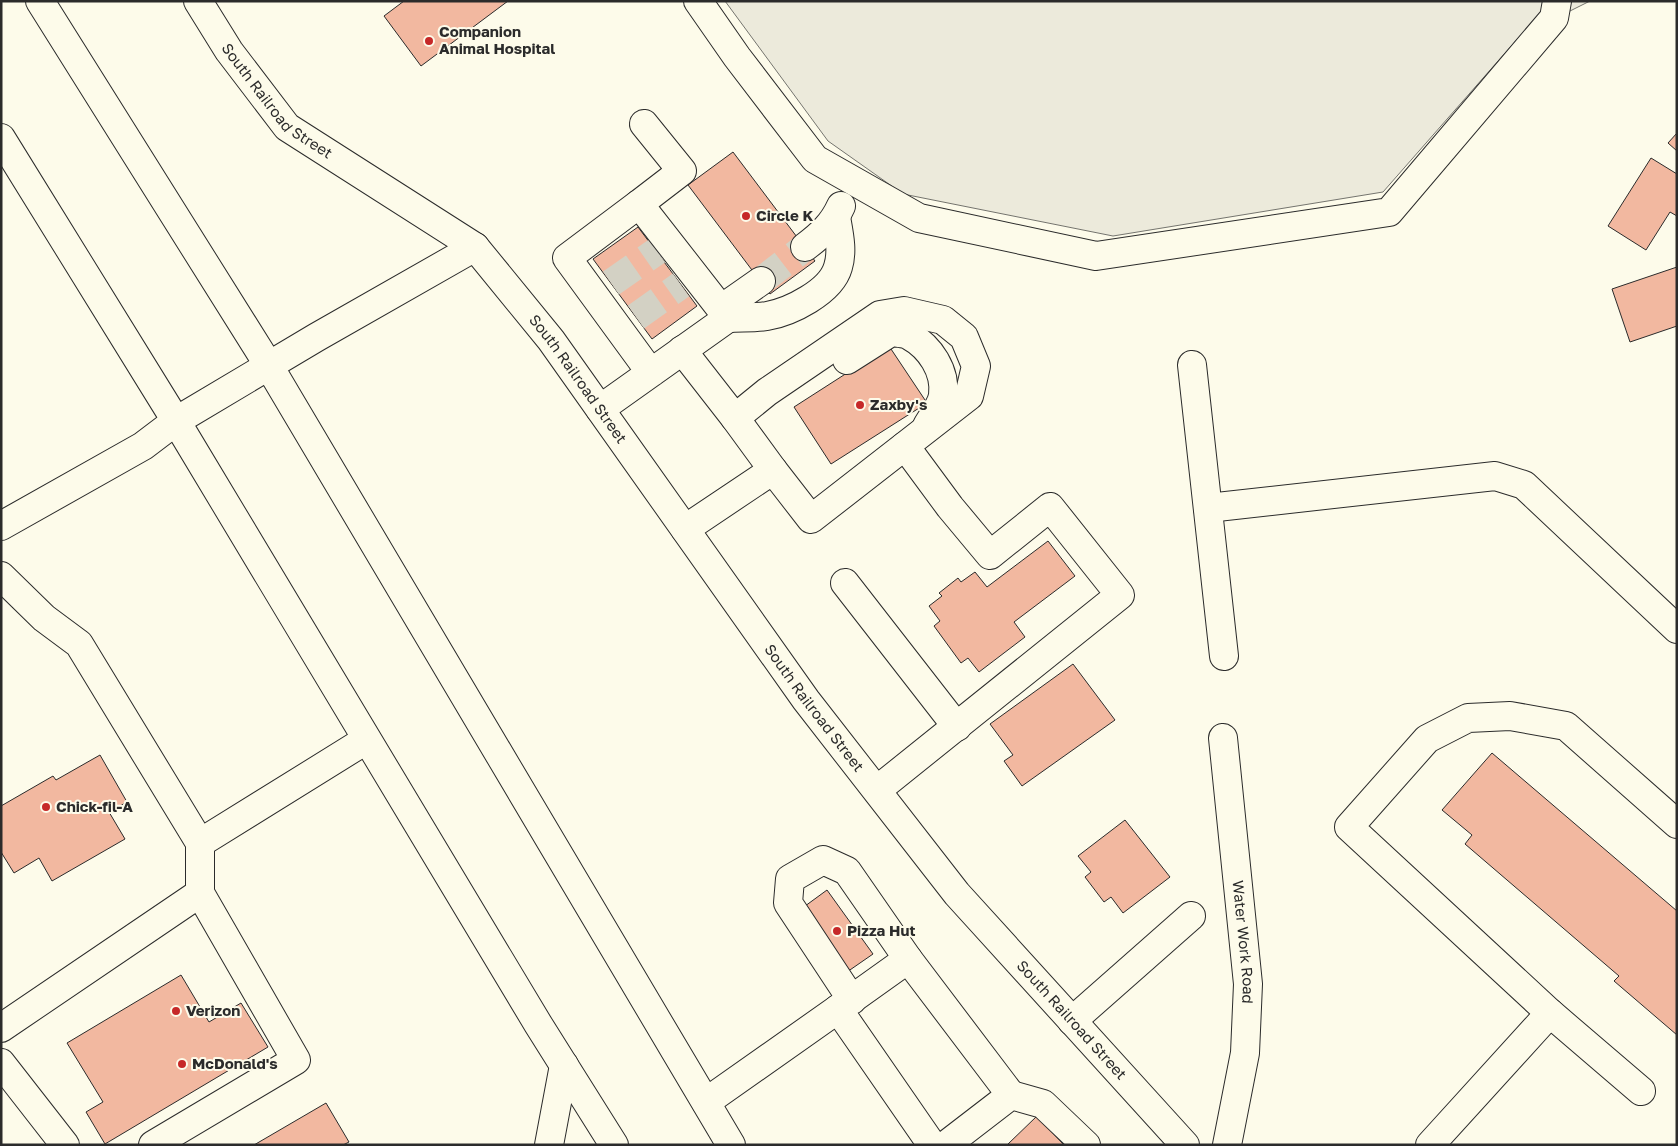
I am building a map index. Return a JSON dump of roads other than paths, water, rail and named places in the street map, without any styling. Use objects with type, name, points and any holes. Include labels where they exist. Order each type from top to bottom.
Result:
[{"type":"main road","points":[[40,1],[269,366],[732,1145]]},
{"type":"main road","name":"South Railroad Street","points":[[198,1],[229,51],[287,128],[476,247],[551,340],[806,700],[957,894],[1185,1145]]},
{"type":"main road","points":[[698,1],[737,57],[815,159],[919,218],[1096,256],[1389,212],[1554,18],[1556,1]]},
{"type":"main road","points":[[644,124],[682,171],[567,258],[602,288],[627,323],[651,373]]},
{"type":"main road","points":[[1,138],[176,421],[366,740],[614,1145]]},
{"type":"main road","points":[[805,247],[824,233],[836,217],[853,180]]},
{"type":"main road","points":[[639,204],[663,247],[687,280],[724,314],[767,316],[794,307],[822,291],[838,269],[841,250],[836,217]]},
{"type":"main road","points":[[1,526],[143,446],[176,421],[317,337],[476,247]]},
{"type":"main road","points":[[600,409],[682,350],[761,281]]},
{"type":"main road","points":[[682,350],[811,519],[969,396],[976,366],[964,336],[943,320],[904,311],[880,315],[767,392],[735,418]]},
{"type":"main road","points":[[767,392],[798,389],[827,375],[891,332],[908,334],[922,344],[937,361],[943,383],[943,396],[915,438]]},
{"type":"main road","points":[[1192,365],[1224,656]]},
{"type":"main road","points":[[877,790],[1120,595],[1050,507],[990,555],[950,507],[915,438]]},
{"type":"main road","points":[[685,529],[773,470]]},
{"type":"main road","points":[[1208,508],[1495,476],[1524,485],[1677,629]]},
{"type":"main road","points":[[1,576],[44,618],[79,644],[200,843],[200,893],[296,1060],[153,1145]]},
{"type":"main road","points":[[845,583],[957,727]]},
{"type":"main road","points":[[1641,1091],[1550,1013],[1349,827],[1427,739],[1468,718],[1510,716],[1566,726],[1677,824]]},
{"type":"main road","name":"Water Work Road","points":[[1223,738],[1248,984],[1245,1053],[1227,1145]]},
{"type":"main road","points":[[200,843],[366,740]]},
{"type":"main road","points":[[932,1145],[845,1004],[788,903],[790,879],[823,860],[847,871],[908,959],[1011,1095],[1043,1104],[1086,1145]]},
{"type":"main road","points":[[1,1028],[200,893]]},
{"type":"main road","points":[[1072,1021],[1191,916]]},
{"type":"main road","points":[[706,1102],[908,959]]},
{"type":"main road","points":[[1430,1145],[1550,1013]]},
{"type":"main road","points":[[1,1063],[65,1145]]},
{"type":"main road","points":[[549,1145],[564,1065]]},
{"type":"main road","points":[[946,1145],[1011,1095]]},
{"type":"tunnel","points":[[761,281],[805,247]]},
{"type":"tunnel","points":[[611,283],[657,251]]},
{"type":"tunnel","points":[[636,317],[681,285]]},
{"type":"place","name":"Companion Animal Hospital","points":[[429,41]]},
{"type":"place","name":"Circle K","points":[[746,216]]},
{"type":"place","name":"Zaxby's","points":[[860,405]]},
{"type":"place","name":"Chick-fil-A","points":[[46,807]]},
{"type":"place","name":"Pizza Hut","points":[[837,931]]},
{"type":"place","name":"Verizon","points":[[176,1011]]},
{"type":"place","name":"McDonald's","points":[[182,1064]]}]
